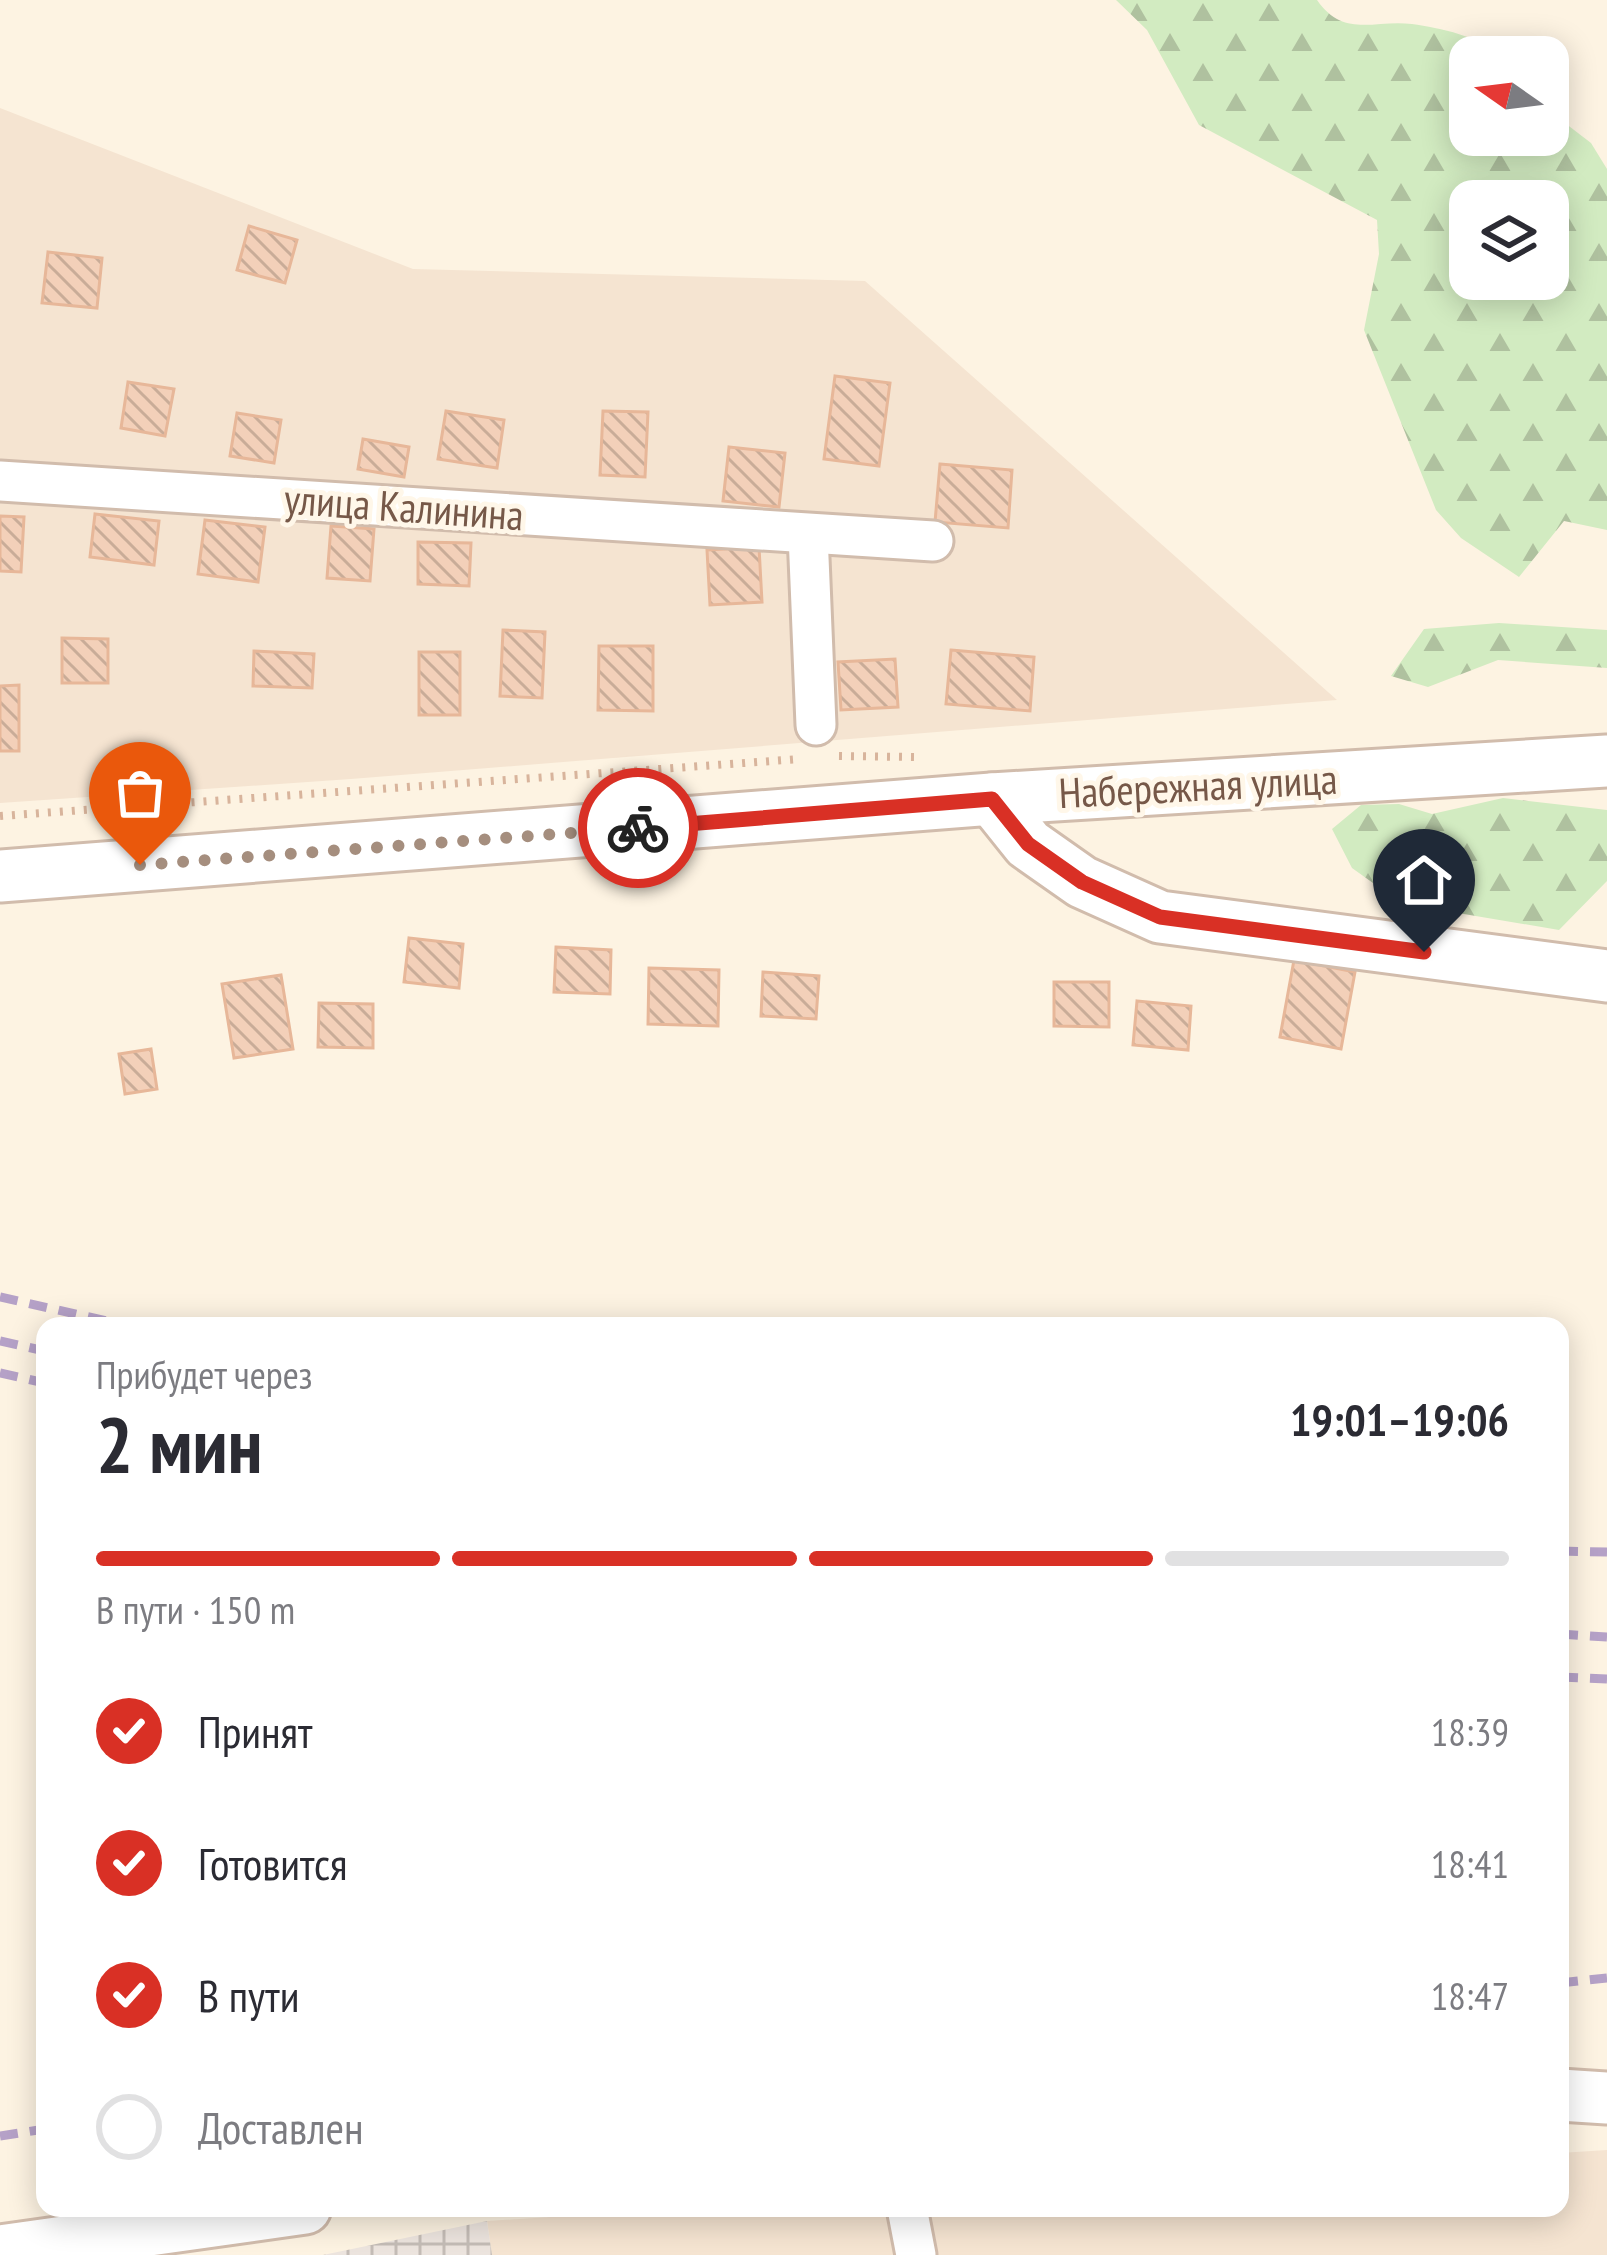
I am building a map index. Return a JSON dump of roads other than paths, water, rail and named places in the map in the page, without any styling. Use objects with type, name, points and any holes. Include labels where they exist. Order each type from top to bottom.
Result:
[{"type":"street","name":"улица Калинина","points":[[0,481],[933,541]]},
{"type":"street","points":[[808,534],[819,747]]},
{"type":"street","name":"Набережная улица","points":[[0,876],[992,799],[1607,761]]},
{"type":"street","points":[[992,799],[1028,844],[1064,870],[1160,917],[1607,976]]},
{"type":"street","points":[[1569,2096],[1607,2098]]},
{"type":"street","points":[[0,2251],[240,2217]]},
{"type":"street","points":[[909,2217],[916,2255]]},
{"type":"railway","points":[[0,1297],[89,1317]]},
{"type":"railway","points":[[0,1341],[36,1349]]},
{"type":"railway","points":[[0,1373],[36,1381]]},
{"type":"railway","points":[[1569,1551],[1607,1552]]},
{"type":"railway","points":[[1569,1635],[1607,1637]]},
{"type":"railway","points":[[1569,1677],[1607,1679]]},
{"type":"railway","points":[[1569,1982],[1607,1978]]},
{"type":"railway","points":[[0,2136],[36,2130]]}]
